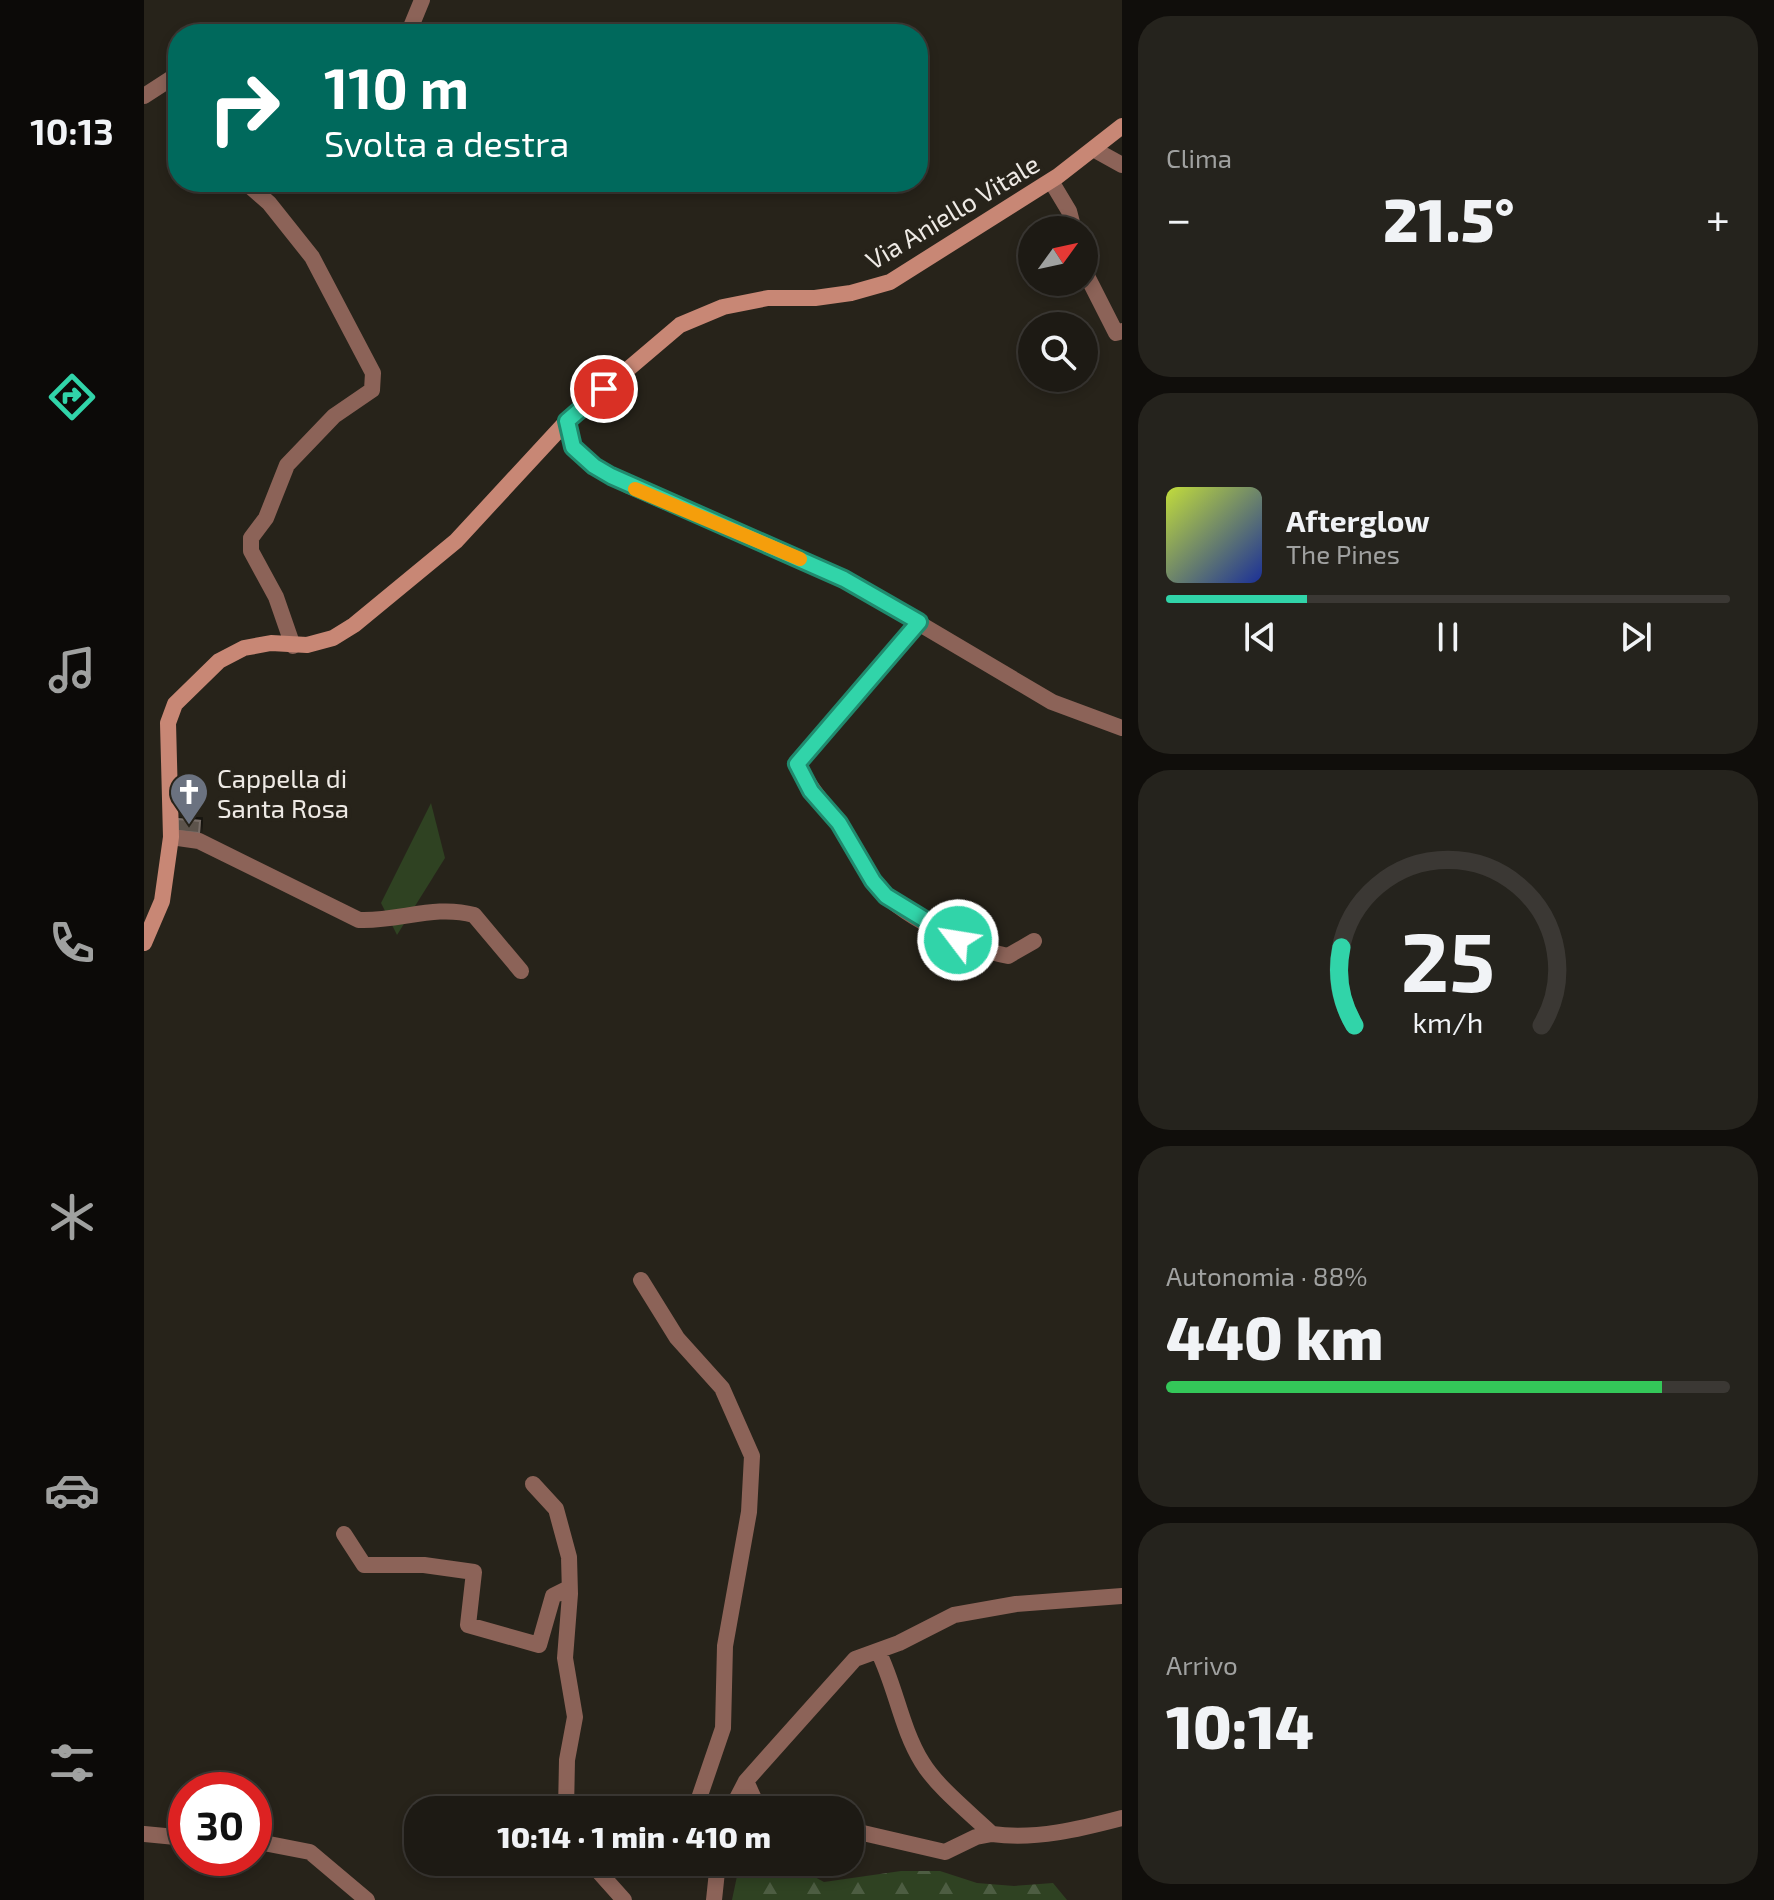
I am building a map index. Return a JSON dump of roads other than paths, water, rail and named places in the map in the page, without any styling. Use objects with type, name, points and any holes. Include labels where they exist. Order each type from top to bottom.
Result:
[{"type":"street","points":[[412,24],[422,0]]},
{"type":"street","points":[[144,96],[168,80]]},
{"type":"street","name":"Via Aniello Vitale","points":[[144,943],[162,901],[171,837],[168,723],[175,704],[219,661],[244,648],[271,643],[293,646],[333,638],[354,625],[456,541],[567,421],[661,340],[701,314],[768,298],[815,298],[890,282],[1051,181],[1095,150],[1122,126]]},
{"type":"street","points":[[1095,150],[1122,165]]},
{"type":"street","points":[[1051,181],[1070,216]]},
{"type":"street","points":[[256,192],[269,203],[312,257],[373,373],[372,390],[334,416],[287,465],[266,518],[251,538],[251,551],[276,597],[293,646]]},
{"type":"street","points":[[1096,296],[1116,333],[1122,331]]},
{"type":"street","points":[[567,421],[573,447],[594,466],[629,486],[844,579],[1052,702],[1122,728]]},
{"type":"street","points":[[919,622],[797,764],[811,791],[839,823],[873,881],[886,896],[982,951],[1008,956],[1034,941]]},
{"type":"street","points":[[171,837],[199,841],[359,920],[375,921],[437,910],[474,915],[521,971]]},
{"type":"street","points":[[641,1280],[677,1338],[722,1388],[752,1456],[749,1512],[725,1646],[723,1728],[700,1796]]},
{"type":"street","points":[[533,1484],[556,1509],[569,1557],[570,1594],[565,1658],[575,1717],[567,1760],[566,1796]]},
{"type":"street","points":[[344,1534],[364,1565],[424,1565],[474,1572],[468,1625],[523,1641],[539,1645],[553,1596],[565,1590],[570,1594]]},
{"type":"street","points":[[738,1796],[746,1781],[855,1659],[954,1615],[1016,1604],[1122,1596]]},
{"type":"street","points":[[878,1651],[891,1678],[905,1728],[920,1760],[992,1834]]},
{"type":"street","points":[[746,1781],[753,1796]]},
{"type":"street","points":[[864,1833],[945,1852],[976,1837],[992,1834],[1023,1837],[1082,1829],[1122,1818]]},
{"type":"street","points":[[144,1834],[168,1836]]},
{"type":"street","points":[[272,1845],[310,1852],[367,1900]]},
{"type":"street","points":[[603,1876],[624,1900]]},
{"type":"street","points":[[713,1876],[714,1900]]},
{"type":"place","name":"Cappella di Santa Rosa","points":[[189,826]]}]
